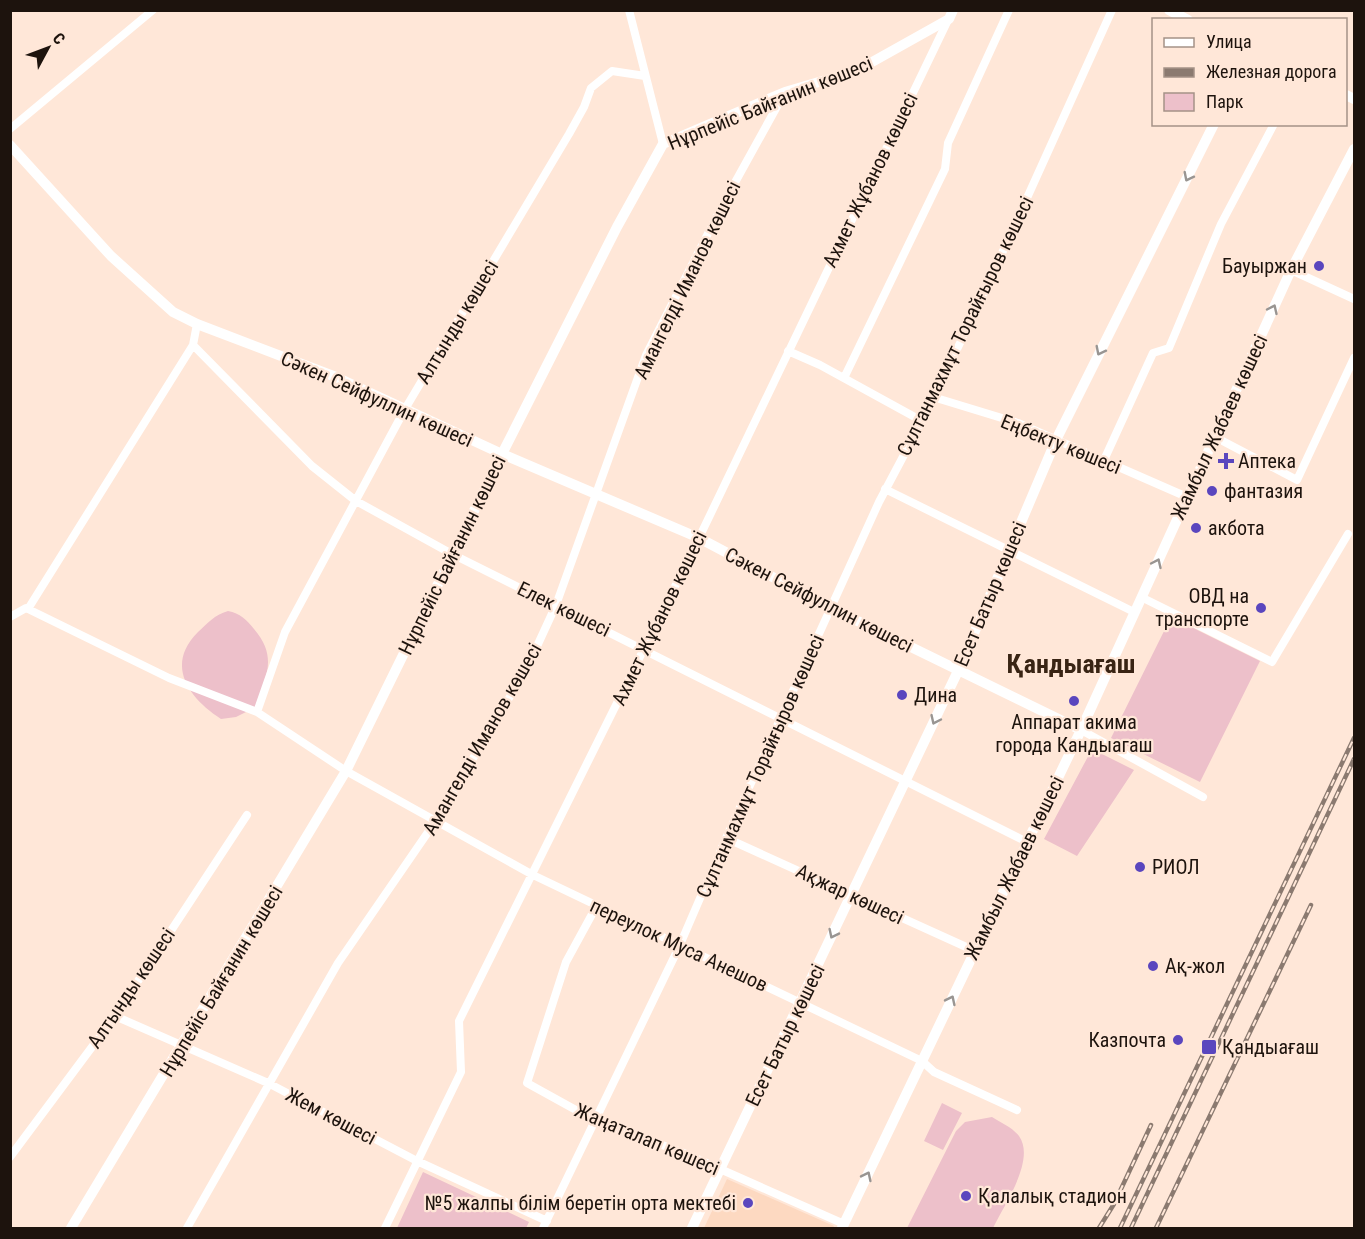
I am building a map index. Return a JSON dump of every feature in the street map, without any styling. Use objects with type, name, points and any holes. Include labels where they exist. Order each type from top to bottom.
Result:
[{"type":"street","points":[[10,129],[153,10]]},
{"type":"street","points":[[629,10],[663,144]]},
{"type":"street","points":[[844,378],[945,169],[948,143],[1009,10]]},
{"type":"street","name":"Сұлтанмахмұт Торайғыров көшесі","points":[[545,1225],[679,947],[726,838],[885,489],[922,421],[979,303],[1112,10]]},
{"type":"street","points":[[1169,10],[1184,18]]},
{"type":"street","name":"Нұрпейіс Байғанин көшесі","points":[[71,1228],[346,771],[616,228],[663,144],[785,92],[856,71],[951,15]]},
{"type":"street","name":"Ахмет Жұбанов көшесі","points":[[385,1228],[461,1071],[459,1021],[699,538],[951,15]]},
{"type":"street","name":"Алтынды көшесі","points":[[257,712],[285,632],[405,409],[579,116],[591,88],[612,71],[645,76]]},
{"type":"street","name":"Амангелді Иманов көшесі","points":[[187,1228],[338,963],[435,822],[527,669],[556,605],[646,355],[722,206],[785,92]]},
{"type":"street","name":"Есет Батыр көшесі","points":[[692,1228],[958,671],[1056,440],[1213,126]]},
{"type":"street","points":[[1104,460],[1153,353],[1169,348],[1221,224],[1273,126]]},
{"type":"street","name":"Сәкен Сейфуллин көшесі","points":[[10,145],[111,256],[172,312],[197,324],[336,377],[502,454],[699,538],[831,608],[1081,730]]},
{"type":"street","name":"Жамбыл Жабаев көшесі","points":[[843,1226],[1081,730],[1291,270],[1354,149]]},
{"type":"street","points":[[1291,270],[1354,299]]},
{"type":"street","points":[[10,617],[28,609],[193,345],[197,324]]},
{"type":"street","name":"Елек көшесі","points":[[193,345],[312,466],[356,501],[452,554],[644,648],[781,721],[1027,842]]},
{"type":"street","points":[[788,351],[844,378],[922,421]]},
{"type":"street","points":[[1215,437],[1297,480],[1354,358]]},
{"type":"street","name":"Еңбекту көшесі","points":[[933,398],[1018,423],[1187,497]]},
{"type":"street","points":[[885,489],[1134,612]]},
{"type":"street","points":[[1141,597],[1272,662],[1348,534]]},
{"type":"street","name":"переулок Муса Анешов","points":[[28,609],[169,678],[257,712],[346,771],[533,875],[679,947],[922,1060],[934,1072],[1017,1110]]},
{"type":"street","points":[[1081,730],[1203,797]]},
{"type":"street","name":"Алтынды көшесі","points":[[10,1157],[115,1016],[247,815]]},
{"type":"street","name":"Ақжар көшесі","points":[[726,838],[975,951]]},
{"type":"street","name":"Жаңаталап көшесі","points":[[596,907],[566,962],[527,1083],[594,1120],[720,1170],[843,1226]]},
{"type":"street","name":"Жем көшесі","points":[[115,1016],[268,1083],[545,1225]]},
{"type":"shaded area","name":"№5 жалпы білім беретін орта мектебі","points":[[727,1179],[834,1226],[833,1228],[704,1228]]},
{"type":"green space","points":[[228,611],[246,620],[261,639],[266,649],[268,667],[256,707],[236,717],[221,719],[191,692],[182,669],[183,657],[188,645],[198,632],[215,617]]},
{"type":"green space","points":[[1171,617],[1260,661],[1200,782],[1111,738]]},
{"type":"green space","points":[[1092,749],[1134,770],[1077,856],[1044,839]]},
{"type":"green space","points":[[942,1103],[962,1113],[943,1150],[924,1141]]},
{"type":"green space","name":"Қалалық стадион","points":[[992,1117],[1019,1136],[1024,1157],[1017,1182],[993,1228],[907,1228],[956,1131],[965,1122]]},
{"type":"green space","points":[[423,1172],[529,1222],[526,1228],[397,1228]]},
{"type":"railway","points":[[1120,1228],[1354,738]]},
{"type":"railway","points":[[1131,1228],[1354,759]]},
{"type":"railway","points":[[1156,1228],[1311,905]]},
{"type":"railway","points":[[1099,1228],[1114,1204],[1151,1125]]},
{"type":"place","name":"Бауыржан","points":[[1319,266]]},
{"type":"place","name":"Аптека","points":[[1226,461]]},
{"type":"place","name":"фантазия","points":[[1212,491]]},
{"type":"place","name":"акбота","points":[[1196,528]]},
{"type":"place","name":"ОВД на транспорте","points":[[1261,608]]},
{"type":"place","name":"Дина","points":[[902,695]]},
{"type":"place","name":"Аппарат акима города Кандыагаш","points":[[1074,701]]},
{"type":"place","name":"РИОЛ","points":[[1140,867]]},
{"type":"place","name":"Ақ-жол","points":[[1153,966]]},
{"type":"place","name":"Казпочта","points":[[1178,1040]]},
{"type":"place","name":"Қандыағаш","points":[[1209,1047]]},
{"type":"place","name":"Қалалық стадион","points":[[966,1196]]},
{"type":"place","name":"№5 жалпы білім беретін орта мектебі","points":[[748,1203]]},
{"type":"district","name":"Қандыағаш","points":[[1071,664]]}]
